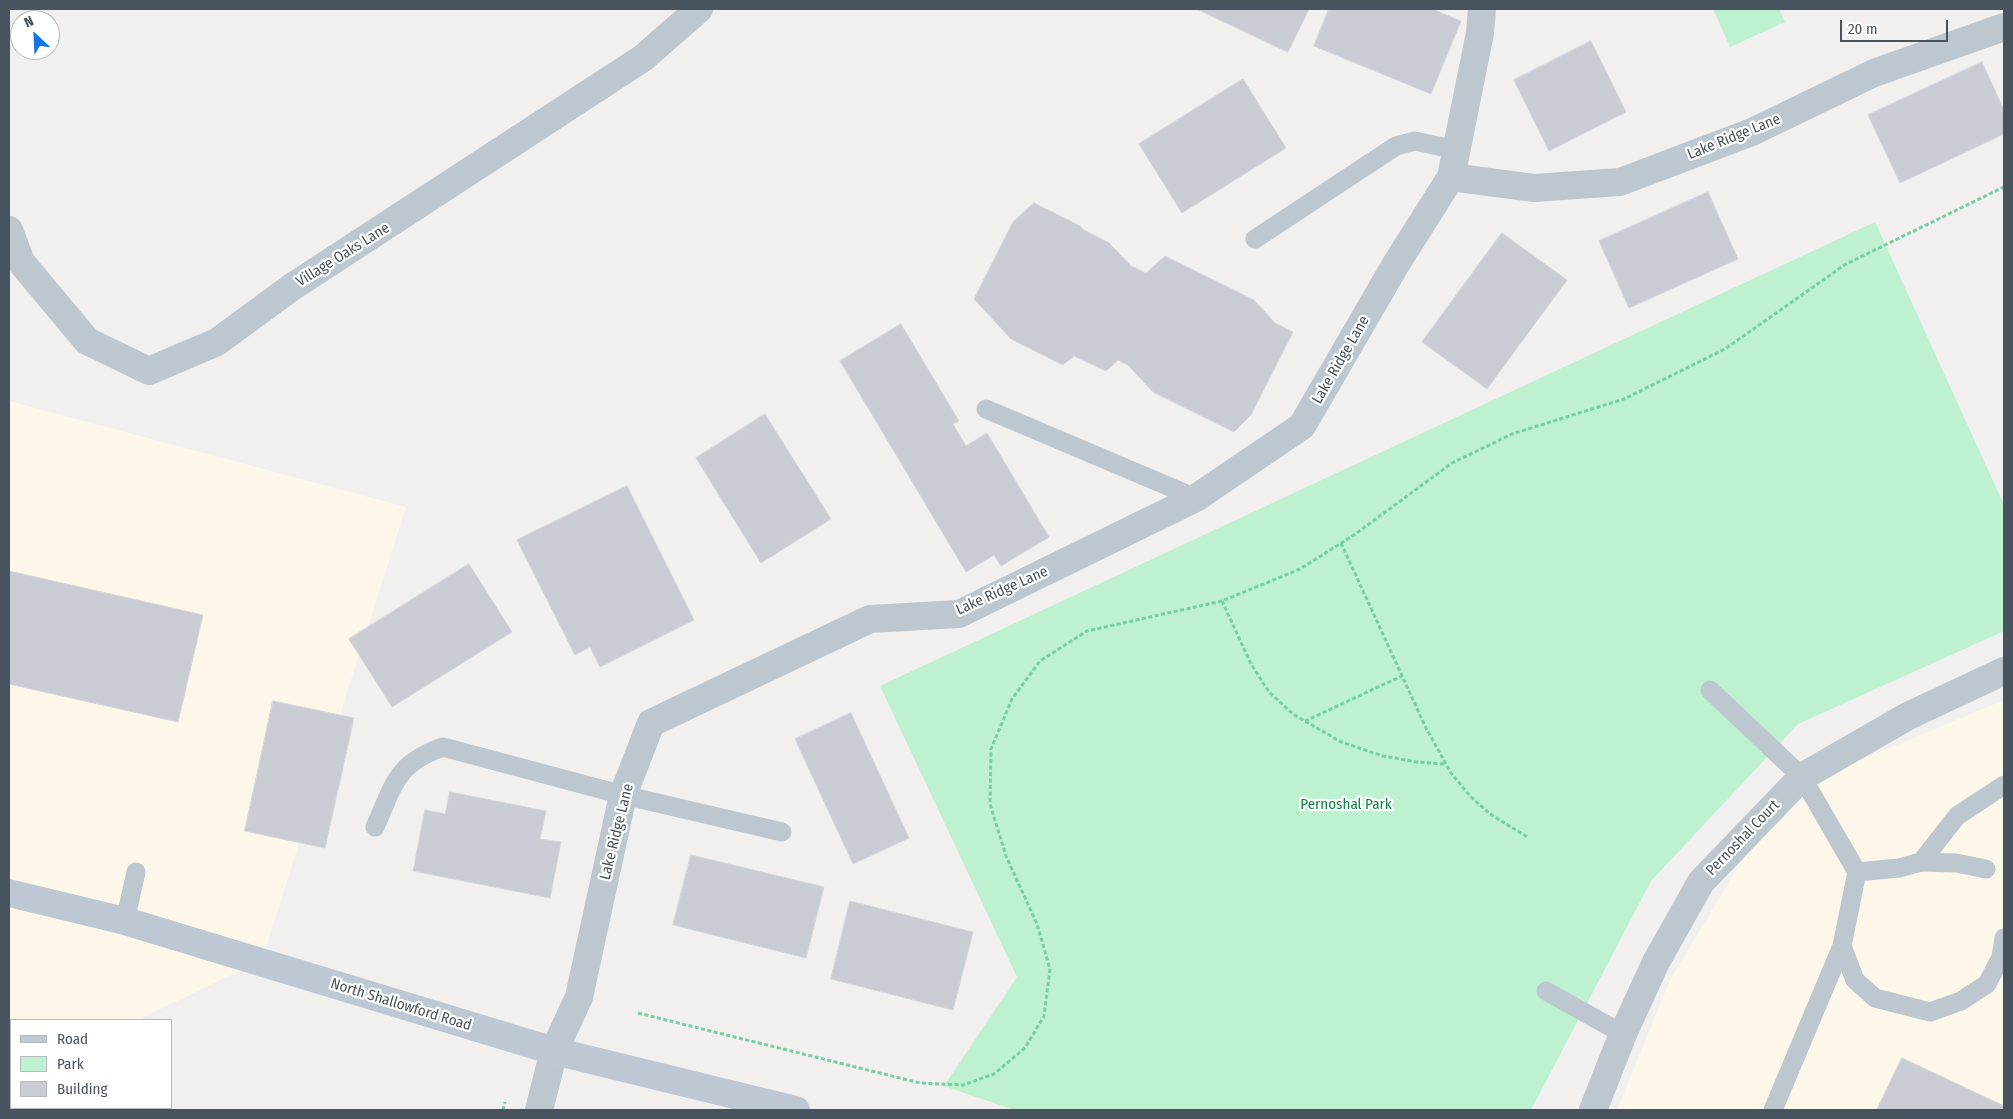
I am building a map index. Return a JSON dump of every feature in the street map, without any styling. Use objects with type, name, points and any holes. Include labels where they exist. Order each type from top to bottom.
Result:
[{"type":"street","name":"Village Oaks Lane","points":[[9,230],[21,262],[87,340],[149,371],[217,342],[292,287],[404,216],[644,58],[699,9]]},
{"type":"street","name":"Lake Ridge Lane","points":[[539,1110],[554,1051],[579,997],[623,796],[651,723],[870,619],[959,614],[1196,498],[1302,426],[1396,264],[1451,177],[1480,33],[1482,9]]},
{"type":"street","name":"Lake Ridge Lane","points":[[1451,177],[1534,188],[1620,182],[1752,132],[1874,73],[2004,27]]},
{"type":"street","name":"Pernoshal Court","points":[[1593,1110],[1623,1034],[1656,962],[1701,882],[1802,777],[1908,716],[2004,671]]},
{"type":"street","name":"North Shallowford Road","points":[[9,893],[125,921],[554,1051],[796,1110]]},
{"type":"lane","points":[[1254,239],[1396,146],[1416,141],[1457,150]]},
{"type":"lane","points":[[986,409],[1196,498]]},
{"type":"lane","points":[[1710,690],[1802,777],[1857,872],[1842,946],[1773,1110]]},
{"type":"lane","points":[[375,827],[399,774],[410,763],[425,753],[443,747],[623,796],[782,832]]},
{"type":"lane","points":[[1921,862],[1957,816],[2004,785]]},
{"type":"lane","points":[[1857,872],[1899,868],[1921,862],[1956,863],[1986,869]]},
{"type":"lane","points":[[125,921],[136,872]]},
{"type":"lane","points":[[1842,946],[1855,980],[1875,998],[1930,1012],[1960,1001],[1987,984],[2001,957],[2004,938]]},
{"type":"lane","points":[[1546,991],[1623,1034]]},
{"type":"path","points":[[638,1013],[920,1083],[963,1085],[994,1074],[1025,1048],[1044,1016],[1050,969],[1037,924],[1006,856],[990,804],[991,749],[1012,699],[1040,661],[1087,631],[1222,601],[1300,569],[1341,543],[1452,463],[1512,434],[1624,399],[1725,349],[1846,264],[2004,187]]},
{"type":"path","points":[[1341,543],[1426,728],[1451,773],[1470,796],[1490,814],[1530,838]]},
{"type":"path","points":[[1222,601],[1251,664],[1269,692],[1293,714],[1340,742],[1382,756],[1417,762],[1446,764]]},
{"type":"path","points":[[1305,721],[1402,676]]},
{"type":"shaded area","points":[[9,401],[406,507],[262,960],[140,1019],[10,1019],[9,1084]]},
{"type":"shaded area","points":[[2004,700],[2004,1110],[1617,1110],[1670,980],[1783,793]]},
{"type":"green space","points":[[1713,9],[1779,9],[1785,22],[1730,47]]},
{"type":"green space","name":"Pernoshal Park","points":[[1875,222],[2004,505],[2004,631],[1798,724],[1651,881],[1531,1110],[1014,1110],[944,1086],[1017,977],[880,686]]},
{"type":"building","points":[[1197,9],[1309,9],[1288,52]]},
{"type":"building","points":[[1329,9],[1432,9],[1461,21],[1431,94],[1314,46]]},
{"type":"building","points":[[1591,41],[1626,112],[1549,151],[1514,80]]},
{"type":"building","points":[[1982,62],[2004,110],[2004,134],[1900,183],[1868,115]]},
{"type":"building","points":[[1243,79],[1286,148],[1182,213],[1139,144]]},
{"type":"building","points":[[1708,192],[1738,259],[1629,308],[1599,241]]},
{"type":"building","points":[[1034,203],[1109,243],[1131,266],[1146,273],[1165,256],[1254,300],[1275,323],[1293,332],[1251,415],[1234,432],[1153,392],[1128,365],[1118,360],[1106,371],[1074,356],[1063,365],[1011,339],[974,299],[1013,222]]},
{"type":"building","points":[[1502,233],[1567,280],[1487,389],[1422,342]]},
{"type":"building","points":[[901,324],[959,421],[953,424],[966,446],[987,433],[1049,537],[1001,566],[994,555],[966,572],[840,361]]},
{"type":"building","points":[[765,414],[831,519],[761,563],[696,458]]},
{"type":"building","points":[[627,486],[694,620],[600,667],[590,647],[575,655],[517,540]]},
{"type":"building","points":[[469,564],[512,632],[392,707],[349,639]]},
{"type":"building","points":[[9,571],[203,615],[178,722],[9,684]]},
{"type":"building","points":[[273,701],[354,718],[325,848],[245,831]]},
{"type":"building","points":[[851,713],[909,838],[853,864],[795,739]]},
{"type":"building","points":[[450,792],[546,811],[540,839],[561,842],[550,898],[413,871],[425,810],[445,814]]},
{"type":"building","points":[[691,855],[824,887],[806,958],[673,925]]},
{"type":"building","points":[[850,901],[973,932],[953,1010],[831,979]]},
{"type":"building","points":[[1902,1058],[2004,1106],[2004,1110],[1877,1110]]}]
